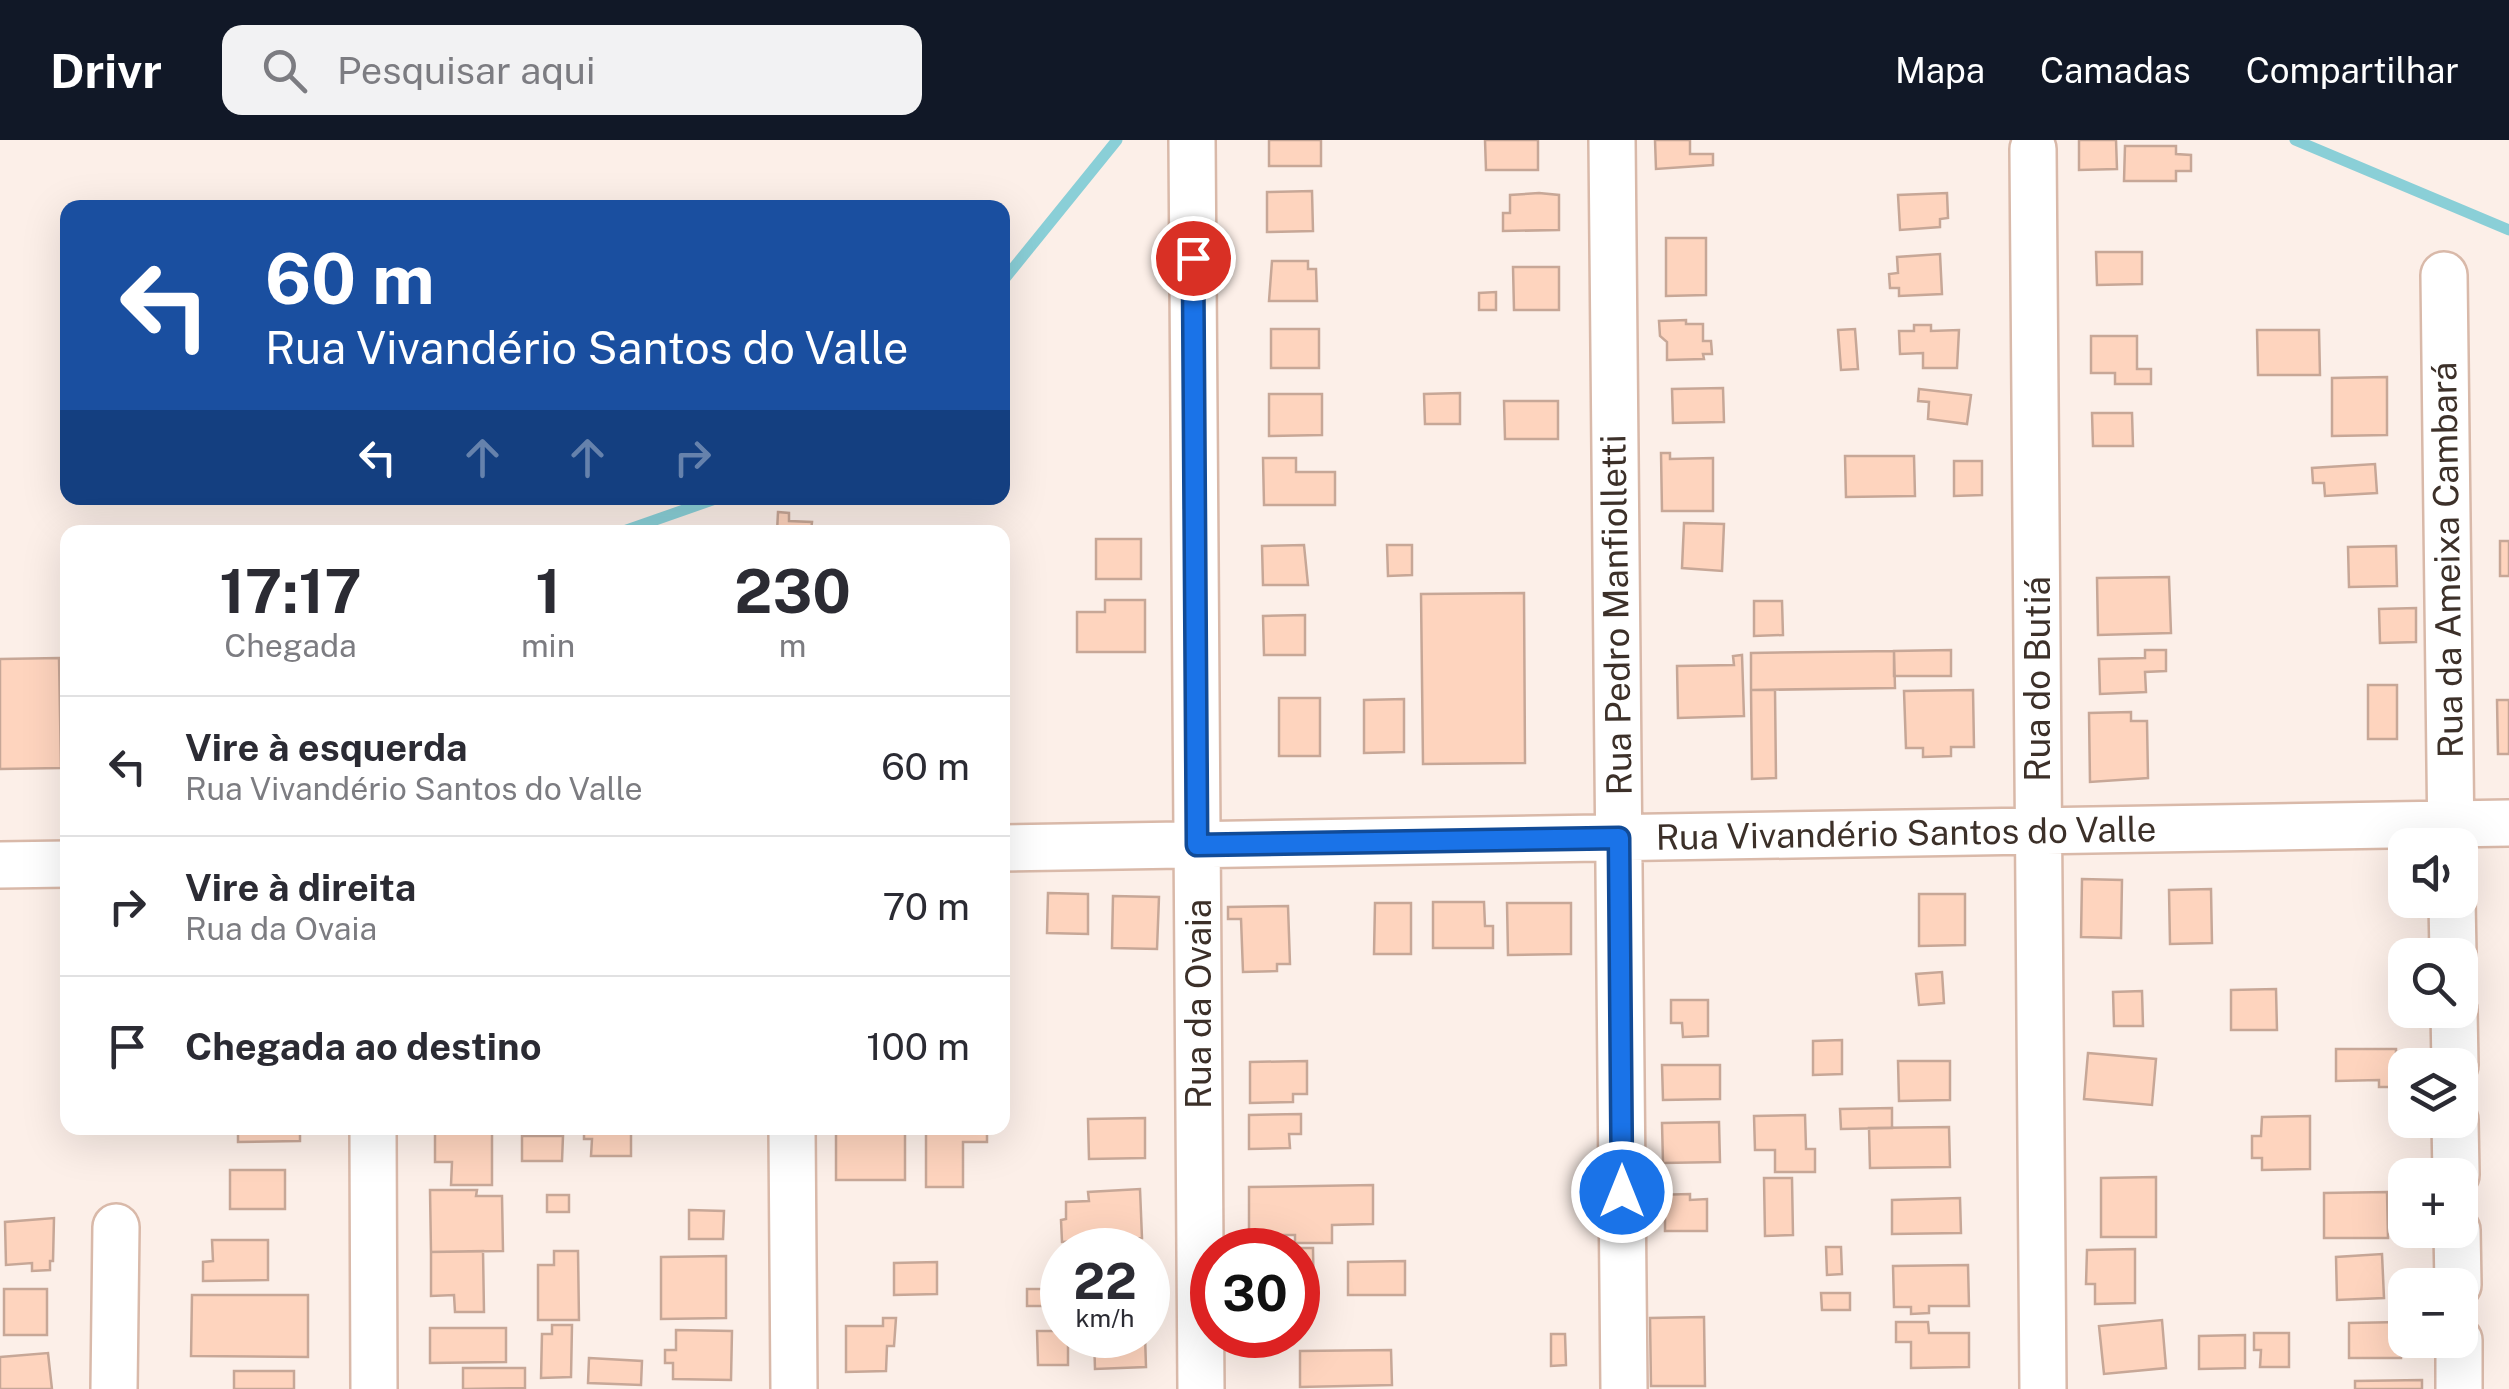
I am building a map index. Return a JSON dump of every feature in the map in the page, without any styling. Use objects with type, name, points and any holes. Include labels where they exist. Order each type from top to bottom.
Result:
[{"type":"street","name":"Rua da Ovaia","points":[[1192,140],[1201,1389]]},
{"type":"street","name":"Rua Pedro Manfiolletti","points":[[1612,140],[1624,1389]]},
{"type":"street","name":"Rua do Butiá","points":[[2033,149],[2042,1389]]},
{"type":"street","name":"Rua da Ameixa Cambará","points":[[2444,275],[2451,828]]},
{"type":"street","name":"Rua Vivandério Santos do Valle","points":[[2478,830],[2509,824]]},
{"type":"street","name":"Rua Vivandério Santos do Valle","points":[[1010,848],[2038,831],[2388,834]]},
{"type":"street","points":[[0,865],[60,864]]},
{"type":"street","points":[[373,1135],[374,1389]]},
{"type":"street","points":[[792,1135],[794,1389]]},
{"type":"street","points":[[114,1389],[116,1227]]},
{"type":"street","points":[[2458,1358],[2459,1389]]},
{"type":"building","points":[[1269,140],[1321,140],[1321,166],[1269,166]]},
{"type":"building","points":[[1485,140],[1538,140],[1538,170],[1486,170]]},
{"type":"building","points":[[1655,140],[1690,140],[1690,154],[1713,154],[1713,165],[1656,169]]},
{"type":"building","points":[[2079,140],[2116,140],[2117,169],[2079,170]]},
{"type":"building","points":[[2125,146],[2176,146],[2176,154],[2191,155],[2191,171],[2176,171],[2176,181],[2124,181]]},
{"type":"building","points":[[1312,191],[1313,231],[1267,232],[1267,192]]},
{"type":"building","points":[[1947,193],[1948,218],[1940,219],[1940,227],[1900,230],[1898,195]]},
{"type":"building","points":[[1510,195],[1559,195],[1559,230],[1503,231],[1503,213],[1510,213]]},
{"type":"building","points":[[1666,238],[1706,238],[1706,295],[1666,296]]},
{"type":"building","points":[[2096,252],[2142,252],[2142,284],[2097,285]]},
{"type":"building","points":[[1940,254],[1942,294],[1899,296],[1899,288],[1890,288],[1889,274],[1898,273],[1897,257]]},
{"type":"building","points":[[1272,261],[1308,261],[1308,269],[1316,269],[1317,301],[1269,301]]},
{"type":"building","points":[[1513,267],[1559,267],[1559,310],[1514,310]]},
{"type":"building","points":[[1496,292],[1496,310],[1479,310],[1479,293]]},
{"type":"building","points":[[1686,320],[1686,324],[1703,324],[1703,341],[1711,341],[1712,354],[1703,354],[1704,359],[1667,360],[1667,342],[1660,336],[1659,321]]},
{"type":"building","points":[[1914,325],[1931,325],[1931,331],[1959,330],[1957,368],[1923,368],[1923,353],[1900,354],[1899,331],[1914,331]]},
{"type":"building","points":[[1271,329],[1319,329],[1319,368],[1271,368]]},
{"type":"building","points":[[1855,329],[1858,369],[1841,370],[1838,330]]},
{"type":"building","points":[[2257,330],[2319,330],[2320,375],[2258,375]]},
{"type":"building","points":[[2091,336],[2137,336],[2137,369],[2151,369],[2151,384],[2115,384],[2115,373],[2091,373]]},
{"type":"building","points":[[2387,377],[2387,435],[2332,436],[2332,378]]},
{"type":"building","points":[[1723,388],[1724,422],[1673,423],[1672,389]]},
{"type":"building","points":[[1919,389],[1971,395],[1967,424],[1928,419],[1929,402],[1918,401]]},
{"type":"building","points":[[1460,393],[1460,424],[1425,424],[1424,394]]},
{"type":"building","points":[[1269,394],[1322,394],[1322,435],[1269,436]]},
{"type":"building","points":[[1504,401],[1558,401],[1558,439],[1505,439]]},
{"type":"building","points":[[2092,413],[2132,413],[2133,446],[2093,446]]},
{"type":"building","points":[[1661,453],[1670,453],[1670,459],[1713,458],[1713,511],[1662,511]]},
{"type":"building","points":[[1845,456],[1914,456],[1915,496],[1846,497]]},
{"type":"building","points":[[1263,458],[1296,458],[1296,472],[1335,472],[1335,505],[1264,505]]},
{"type":"building","points":[[1954,461],[1982,461],[1982,495],[1954,496]]},
{"type":"building","points":[[2375,464],[2377,493],[2325,496],[2324,483],[2313,483],[2312,468]]},
{"type":"building","points":[[778,512],[789,513],[789,521],[812,522],[812,525],[777,525]]},
{"type":"building","points":[[1684,523],[1724,524],[1722,571],[1682,568]]},
{"type":"building","points":[[1096,539],[1141,539],[1141,579],[1096,579]]},
{"type":"building","points":[[2500,541],[2509,541],[2509,576],[2500,576]]},
{"type":"building","points":[[1304,545],[1308,585],[1263,585],[1262,546]]},
{"type":"building","points":[[1387,545],[1412,545],[1412,575],[1388,576]]},
{"type":"building","points":[[2396,546],[2397,586],[2349,587],[2348,547]]},
{"type":"building","points":[[2169,577],[2171,633],[2098,635],[2097,578]]},
{"type":"building","points":[[1524,593],[1525,763],[1423,764],[1421,594]]},
{"type":"building","points":[[1105,600],[1145,600],[1145,652],[1077,652],[1077,612],[1105,612]]},
{"type":"building","points":[[1754,601],[1782,601],[1783,635],[1754,636]]},
{"type":"building","points":[[2416,608],[2416,642],[2380,643],[2379,609]]},
{"type":"building","points":[[1305,615],[1305,655],[1264,655],[1263,616]]},
{"type":"building","points":[[1951,650],[1951,676],[1894,676],[1894,651]]},
{"type":"building","points":[[2145,650],[2166,650],[2166,671],[2145,672],[2146,692],[2100,694],[2099,659],[2145,658]]},
{"type":"building","points":[[1894,651],[1895,688],[1751,690],[1751,653]]},
{"type":"building","points":[[1742,655],[1744,716],[1678,718],[1677,666],[1734,665],[1733,656]]},
{"type":"building","points":[[59,658],[60,768],[0,769],[0,659]]},
{"type":"building","points":[[2368,685],[2397,685],[2397,739],[2368,739]]},
{"type":"building","points":[[1751,690],[1775,690],[1776,778],[1752,779]]},
{"type":"building","points":[[1973,690],[1974,747],[1951,747],[1951,756],[1923,757],[1923,748],[1906,748],[1904,691]]},
{"type":"building","points":[[1279,698],[1320,698],[1320,756],[1279,756]]},
{"type":"building","points":[[1404,699],[1404,752],[1364,753],[1364,700]]},
{"type":"building","points":[[2497,700],[2509,700],[2509,754],[2498,754]]},
{"type":"building","points":[[2131,712],[2131,721],[2147,721],[2148,778],[2090,782],[2089,713]]},
{"type":"building","points":[[2082,879],[2122,880],[2121,938],[2081,937]]},
{"type":"building","points":[[2211,889],[2212,943],[2170,944],[2169,890]]},
{"type":"building","points":[[1048,893],[1088,894],[1088,934],[1047,933]]},
{"type":"building","points":[[1919,894],[1965,894],[1965,945],[1919,946]]},
{"type":"building","points":[[1113,896],[1159,897],[1157,949],[1112,948]]},
{"type":"building","points":[[1433,902],[1484,902],[1485,926],[1493,926],[1493,948],[1433,948]]},
{"type":"building","points":[[1375,903],[1411,903],[1411,954],[1374,954]]},
{"type":"building","points":[[1507,903],[1571,903],[1571,954],[1508,955]]},
{"type":"building","points":[[1288,906],[1290,964],[1277,964],[1277,971],[1243,972],[1241,919],[1228,919],[1228,907]]},
{"type":"building","points":[[1942,972],[1944,1003],[1919,1005],[1916,974]]},
{"type":"building","points":[[2276,989],[2277,1030],[2231,1030],[2231,990]]},
{"type":"building","points":[[2142,991],[2143,1026],[2114,1026],[2113,992]]},
{"type":"building","points":[[1671,1000],[1708,1000],[1708,1036],[1683,1037],[1682,1023],[1671,1023]]},
{"type":"building","points":[[1842,1040],[1842,1074],[1813,1075],[1813,1041]]},
{"type":"building","points":[[2336,1049],[2388,1049],[2388,1087],[2379,1087],[2379,1080],[2336,1081]]},
{"type":"building","points":[[2088,1053],[2156,1059],[2152,1105],[2084,1099]]},
{"type":"building","points":[[1307,1061],[1307,1094],[1293,1094],[1293,1102],[1250,1103],[1250,1062]]},
{"type":"building","points":[[1898,1061],[1950,1061],[1950,1100],[1899,1101]]},
{"type":"building","points":[[1662,1065],[1720,1065],[1720,1099],[1663,1100]]},
{"type":"building","points":[[1892,1108],[1892,1128],[1841,1129],[1840,1109]]},
{"type":"building","points":[[1301,1114],[1301,1134],[1289,1134],[1290,1148],[1249,1149],[1249,1115]]},
{"type":"building","points":[[1805,1115],[1806,1149],[1815,1149],[1815,1172],[1775,1172],[1775,1150],[1755,1150],[1754,1116]]},
{"type":"building","points":[[2310,1116],[2310,1169],[2262,1170],[2262,1158],[2252,1158],[2252,1136],[2261,1136],[2262,1117]]},
{"type":"building","points":[[1145,1118],[1145,1158],[1089,1159],[1088,1119]]},
{"type":"building","points":[[1719,1122],[1720,1162],[1663,1163],[1662,1123]]},
{"type":"building","points":[[1949,1127],[1950,1167],[1870,1168],[1869,1128]]},
{"type":"building","points":[[238,1135],[300,1135],[300,1141],[238,1142]]},
{"type":"building","points":[[435,1135],[492,1135],[492,1185],[451,1185],[452,1162],[435,1162]]},
{"type":"building","points":[[584,1135],[631,1135],[631,1156],[591,1156],[592,1139],[584,1139]]},
{"type":"building","points":[[836,1135],[905,1135],[905,1180],[836,1180]]},
{"type":"building","points":[[926,1135],[987,1135],[987,1142],[963,1142],[963,1187],[926,1187]]},
{"type":"building","points":[[522,1136],[563,1136],[562,1161],[522,1161]]},
{"type":"building","points":[[230,1170],[285,1170],[285,1209],[230,1209]]},
{"type":"building","points":[[2156,1177],[2156,1237],[2101,1237],[2101,1178]]},
{"type":"building","points":[[1764,1178],[1792,1178],[1793,1235],[1765,1236]]},
{"type":"building","points":[[1373,1185],[1373,1224],[1332,1225],[1332,1243],[1320,1243],[1320,1228],[1249,1228],[1249,1187]]},
{"type":"building","points":[[1140,1189],[1142,1228],[1061,1228],[1066,1202],[1089,1201],[1088,1192]]},
{"type":"building","points":[[430,1190],[477,1190],[476,1196],[502,1196],[503,1251],[431,1252]]},
{"type":"building","points":[[2387,1192],[2388,1238],[2324,1238],[2324,1193]]},
{"type":"building","points":[[1690,1194],[1690,1200],[1707,1199],[1707,1231],[1665,1231],[1665,1217],[1653,1217],[1653,1195]]},
{"type":"building","points":[[547,1195],[569,1195],[569,1212],[547,1212]]},
{"type":"building","points":[[1960,1198],[1961,1233],[1892,1234],[1892,1200]]},
{"type":"building","points":[[689,1210],[724,1211],[723,1239],[689,1239]]},
{"type":"building","points":[[54,1218],[50,1270],[32,1271],[32,1263],[6,1265],[5,1222]]},
{"type":"building","points":[[212,1240],[268,1240],[268,1280],[203,1281],[203,1262],[213,1261]]},
{"type":"building","points":[[1826,1247],[1841,1247],[1842,1274],[1827,1275]]},
{"type":"building","points":[[2135,1249],[2135,1303],[2095,1304],[2095,1284],[2086,1284],[2087,1250]]},
{"type":"building","points":[[483,1251],[484,1312],[455,1312],[454,1295],[431,1296],[431,1252]]},
{"type":"building","points":[[554,1251],[578,1251],[579,1320],[538,1320],[538,1265],[554,1265]]},
{"type":"building","points":[[2382,1254],[2384,1298],[2337,1300],[2336,1257]]},
{"type":"building","points":[[726,1256],[726,1318],[661,1319],[661,1257]]},
{"type":"building","points":[[1405,1261],[1405,1295],[1348,1295],[1348,1262]]},
{"type":"building","points":[[937,1262],[937,1294],[894,1295],[894,1263]]},
{"type":"building","points":[[1968,1265],[1969,1306],[1929,1306],[1929,1313],[1911,1314],[1911,1307],[1894,1307],[1893,1266]]},
{"type":"building","points":[[4,1289],[47,1289],[47,1335],[4,1335]]},
{"type":"building","points":[[1027,1289],[1040,1289],[1040,1306],[1027,1306]]},
{"type":"building","points":[[1821,1293],[1850,1293],[1850,1310],[1822,1310]]},
{"type":"building","points":[[192,1295],[308,1295],[308,1357],[191,1356]]},
{"type":"building","points":[[1704,1317],[1705,1386],[1651,1386],[1650,1318]]},
{"type":"building","points":[[883,1318],[896,1318],[894,1346],[887,1346],[886,1371],[846,1372],[846,1326],[883,1326]]},
{"type":"building","points":[[2162,1320],[2166,1368],[2104,1374],[2099,1326]]},
{"type":"building","points":[[1896,1322],[1928,1322],[1929,1333],[1969,1333],[1969,1367],[1911,1368],[1911,1342],[1896,1342]]},
{"type":"building","points":[[2388,1322],[2388,1358],[2349,1358],[2349,1323]]},
{"type":"building","points":[[552,1325],[572,1325],[571,1377],[541,1378],[542,1334],[552,1334]]},
{"type":"building","points":[[430,1328],[506,1328],[506,1362],[430,1363]]},
{"type":"building","points":[[676,1330],[732,1331],[731,1380],[673,1379],[673,1363],[665,1363],[665,1350],[676,1350]]},
{"type":"building","points":[[1040,1331],[1040,1358],[1068,1358],[1068,1365],[1038,1365]]},
{"type":"building","points":[[2254,1333],[2289,1333],[2289,1367],[2260,1367],[2261,1350],[2254,1350]]},
{"type":"building","points":[[1551,1334],[1565,1334],[1566,1365],[1551,1366]]},
{"type":"building","points":[[2245,1335],[2245,1368],[2199,1369],[2199,1336]]},
{"type":"building","points":[[1391,1350],[1392,1385],[1300,1387],[1300,1358],[1320,1358],[1320,1351]]},
{"type":"building","points":[[48,1353],[52,1389],[0,1389],[0,1357]]},
{"type":"building","points":[[589,1358],[642,1361],[641,1385],[588,1383]]},
{"type":"building","points":[[1095,1358],[1146,1358],[1146,1367],[1095,1369]]},
{"type":"building","points":[[463,1368],[525,1368],[525,1388],[463,1389]]},
{"type":"building","points":[[234,1371],[294,1371],[294,1389],[234,1389]]},
{"type":"building","points":[[2422,1380],[2422,1389],[2355,1389],[2355,1381]]},
{"type":"waterway","points":[[1010,272],[1117,140]]},
{"type":"waterway","points":[[2295,140],[2509,230]]},
{"type":"waterway","points":[[641,525],[698,505]]},
{"type":"route","points":[[1193,258],[1197,845],[1619,838],[1622,1192]]}]
